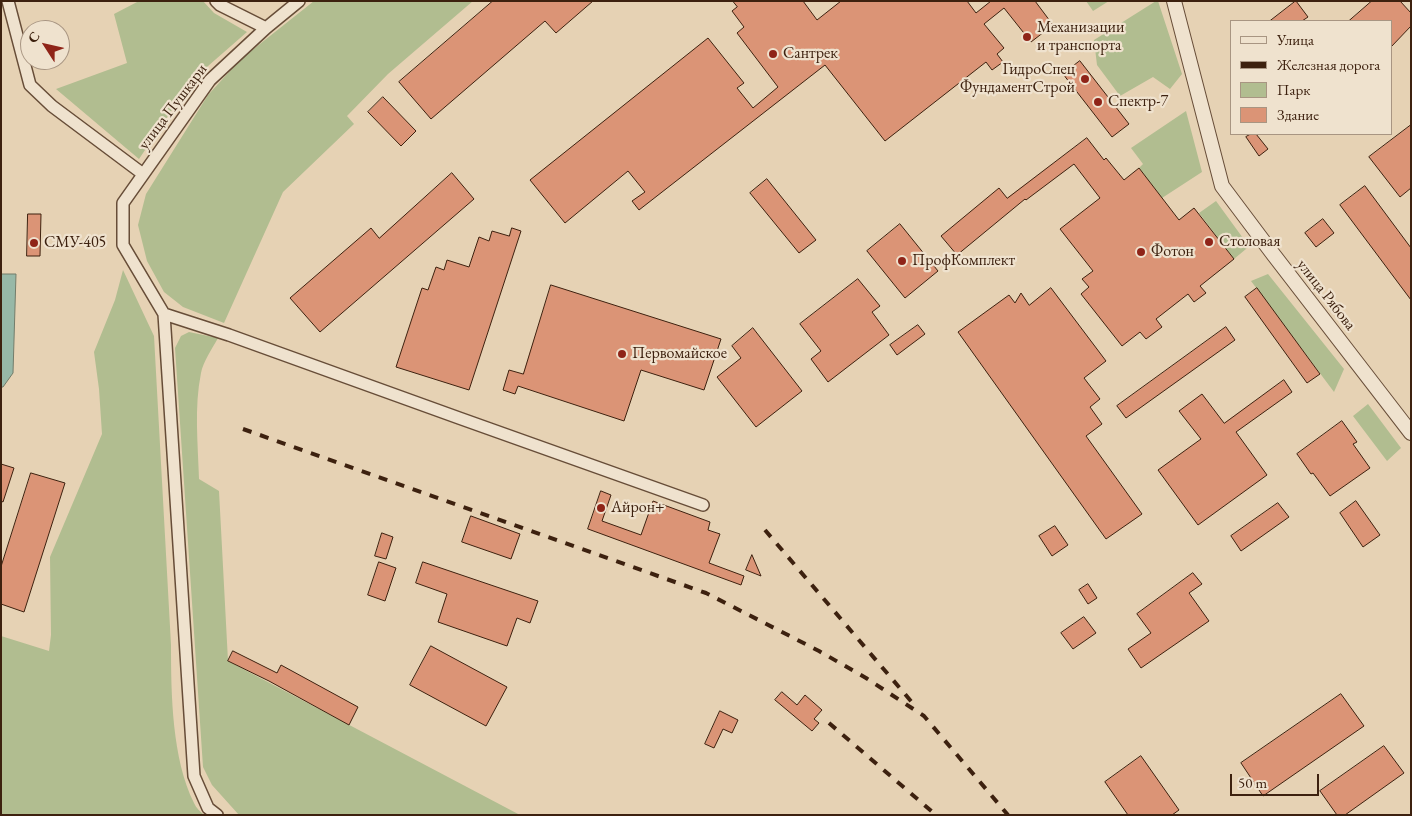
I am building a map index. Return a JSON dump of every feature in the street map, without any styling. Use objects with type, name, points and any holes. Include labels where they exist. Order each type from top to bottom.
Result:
[{"type":"street","name":"улица Пушкари","points":[[8,1],[30,85],[52,106],[143,174]]},
{"type":"street","points":[[216,1],[220,5],[266,28]]},
{"type":"street","name":"улица Пушкари","points":[[164,314],[124,244],[123,203],[210,80],[266,28],[299,1]]},
{"type":"street","name":"улица Рябова","points":[[1174,1],[1222,186],[1272,254],[1411,433]]},
{"type":"street","points":[[217,815],[208,808],[194,776],[164,314],[229,335],[703,504]]},
{"type":"green space","points":[[139,1],[203,1],[214,13],[247,32],[192,80],[139,159],[56,89],[127,63],[114,14]]},
{"type":"green space","points":[[314,1],[473,1],[388,74],[347,116],[354,124],[283,192],[224,323],[183,307],[164,292],[147,261],[138,225],[146,194],[208,95],[241,59]]},
{"type":"green space","points":[[1086,1],[1109,1],[1093,11]]},
{"type":"green space","points":[[1158,1],[1182,74],[1170,89],[1153,77],[1120,96],[1097,65],[1094,40]]},
{"type":"green space","points":[[1186,111],[1202,172],[1162,198],[1139,168],[1143,164],[1131,148]]},
{"type":"green space","points":[[1216,201],[1248,245],[1234,259],[1199,213]]},
{"type":"green space","points":[[123,270],[154,336],[174,726],[181,767],[187,786],[195,805],[204,815],[1,815],[1,636],[49,651],[51,635],[50,557],[102,434],[94,352],[115,300]]},
{"type":"green space","points":[[1268,274],[1344,369],[1334,392],[1251,281]]},
{"type":"green space","points":[[189,332],[218,338],[201,373],[197,412],[197,439],[199,479],[219,491],[228,661],[520,815],[239,815],[212,785],[203,767],[175,348],[181,336]]},
{"type":"green space","points":[[1368,404],[1401,448],[1387,461],[1353,416]]},
{"type":"shaded area","points":[[1,274],[16,274],[13,373],[3,387],[1,387]]},
{"type":"building","points":[[493,1],[593,1],[556,33],[545,21],[431,119],[399,82]]},
{"type":"building","points":[[733,1],[803,1],[817,20],[841,1],[967,1],[976,13],[991,1],[1035,1],[1053,25],[1031,42],[1004,8],[984,24],[1004,48],[997,54],[1003,62],[992,70],[986,62],[885,141],[825,65],[639,210],[632,201],[645,192],[628,171],[565,223],[530,180],[708,38],[744,83],[737,88],[753,108],[778,87],[737,33],[744,27],[732,11],[737,7]]},
{"type":"building","points":[[1296,1],[1308,17],[1304,20],[1271,20]]},
{"type":"building","points":[[1372,1],[1400,1],[1411,13],[1411,26],[1392,46],[1392,20],[1350,20]]},
{"type":"building","name":"Спектр-7","points":[[1080,61],[1129,124],[1112,137],[1063,74]]},
{"type":"building","points":[[383,97],[416,131],[401,146],[368,112]]},
{"type":"building","points":[[1411,125],[1411,188],[1400,197],[1369,157]]},
{"type":"building","points":[[1257,135],[1268,149],[1259,156],[1246,137]]},
{"type":"building","points":[[1087,138],[1104,160],[1106,158],[1124,180],[1139,168],[1179,220],[1194,208],[1234,259],[1200,286],[1206,293],[1194,302],[1188,294],[1156,319],[1162,327],[1146,339],[1140,332],[1122,346],[1081,294],[1089,287],[1082,279],[1093,271],[1060,229],[1100,198],[1074,164],[1025,199],[957,255],[941,236],[999,188],[1007,198]]},
{"type":"building","points":[[452,173],[474,199],[320,332],[290,298],[371,228],[379,238]]},
{"type":"building","points":[[767,179],[816,240],[799,253],[750,193]]},
{"type":"building","points":[[1365,186],[1411,248],[1411,300],[1340,205]]},
{"type":"building","name":"СМУ-405","points":[[28,214],[41,214],[40,256],[27,256]]},
{"type":"building","points":[[1323,219],[1334,233],[1316,247],[1305,233]]},
{"type":"building","name":"ПрофКомплект","points":[[900,224],[938,271],[905,298],[867,251]]},
{"type":"building","points":[[512,228],[521,231],[469,390],[396,367],[422,288],[428,290],[436,267],[444,270],[447,260],[469,267],[479,237],[489,241],[492,231],[509,236]]},
{"type":"building","points":[[858,279],[880,306],[872,312],[889,335],[828,382],[811,359],[821,351],[800,324]]},
{"type":"building","name":"Первомайское","points":[[551,285],[721,339],[704,390],[641,370],[624,421],[518,386],[515,394],[503,390],[509,370],[523,374]]},
{"type":"building","points":[[1051,288],[1106,361],[1084,378],[1100,399],[1090,407],[1102,424],[1086,436],[1142,514],[1106,539],[958,332],[1009,295],[1015,303],[1021,293],[1029,305]]},
{"type":"building","points":[[1257,288],[1320,374],[1307,383],[1245,297]]},
{"type":"building","points":[[918,325],[925,334],[897,355],[890,345]]},
{"type":"building","points":[[1226,327],[1235,340],[1126,418],[1117,406]]},
{"type":"building","points":[[753,328],[802,391],[756,427],[717,377],[741,358],[732,346]]},
{"type":"building","points":[[1284,380],[1292,392],[1236,432],[1267,475],[1198,525],[1158,470],[1201,439],[1179,411],[1202,394],[1224,423]]},
{"type":"building","points":[[1342,421],[1357,442],[1353,444],[1370,468],[1330,496],[1297,454]]},
{"type":"building","points":[[1,464],[14,468],[3,502],[1,501]]},
{"type":"building","points":[[31,473],[65,483],[24,612],[1,604],[1,567]]},
{"type":"building","points":[[601,491],[611,495],[602,521],[641,535],[653,501],[710,522],[708,530],[720,534],[709,563],[744,576],[741,585],[588,529]]},
{"type":"building","points":[[1356,501],[1380,535],[1363,547],[1340,513]]},
{"type":"building","points":[[1278,503],[1289,517],[1241,551],[1231,536]]},
{"type":"building","points":[[471,516],[520,534],[511,559],[462,542]]},
{"type":"building","points":[[1055,526],[1068,545],[1052,556],[1039,536]]},
{"type":"building","points":[[382,533],[393,537],[386,559],[375,556]]},
{"type":"building","points":[[752,555],[761,576],[746,570]]},
{"type":"building","points":[[379,562],[396,568],[385,601],[368,595]]},
{"type":"building","points":[[423,562],[538,601],[530,623],[517,618],[507,646],[438,622],[447,594],[416,583]]},
{"type":"building","points":[[1193,573],[1202,584],[1189,593],[1209,621],[1141,668],[1128,649],[1151,633],[1137,614]]},
{"type":"building","points":[[1088,584],[1097,598],[1088,604],[1079,590]]},
{"type":"building","points":[[1084,617],[1096,633],[1073,649],[1061,633]]},
{"type":"building","points":[[431,646],[507,687],[486,726],[410,685]]},
{"type":"building","points":[[233,651],[277,673],[281,665],[358,707],[349,725],[228,661]]},
{"type":"building","points":[[782,692],[797,705],[805,695],[822,710],[814,719],[819,723],[812,731],[775,700]]},
{"type":"building","points":[[1341,694],[1364,726],[1263,796],[1241,763]]},
{"type":"building","points":[[720,711],[738,720],[732,733],[723,729],[714,748],[705,744]]},
{"type":"building","points":[[1384,746],[1404,773],[1345,815],[1337,815],[1320,791]]},
{"type":"building","points":[[1141,756],[1179,810],[1172,815],[1128,815],[1105,782]]},
{"type":"railway","points":[[243,429],[706,593],[819,651],[866,678],[924,716],[1008,815]]},
{"type":"railway","points":[[765,530],[916,707]]},
{"type":"railway","points":[[829,723],[936,815]]},
{"type":"place","name":"Механизации и транспорта","points":[[1027,37]]},
{"type":"place","name":"Сантрек","points":[[773,54]]},
{"type":"place","name":"ГидроСпец ФундаментСтрой","points":[[1085,79]]},
{"type":"place","name":"Спектр-7","points":[[1098,102]]},
{"type":"place","name":"Столовая","points":[[1209,242]]},
{"type":"place","name":"СМУ-405","points":[[34,243]]},
{"type":"place","name":"Фотон","points":[[1141,252]]},
{"type":"place","name":"ПрофКомплект","points":[[902,261]]},
{"type":"place","name":"Первомайское","points":[[622,354]]},
{"type":"place","name":"Айрон+","points":[[601,508]]}]
